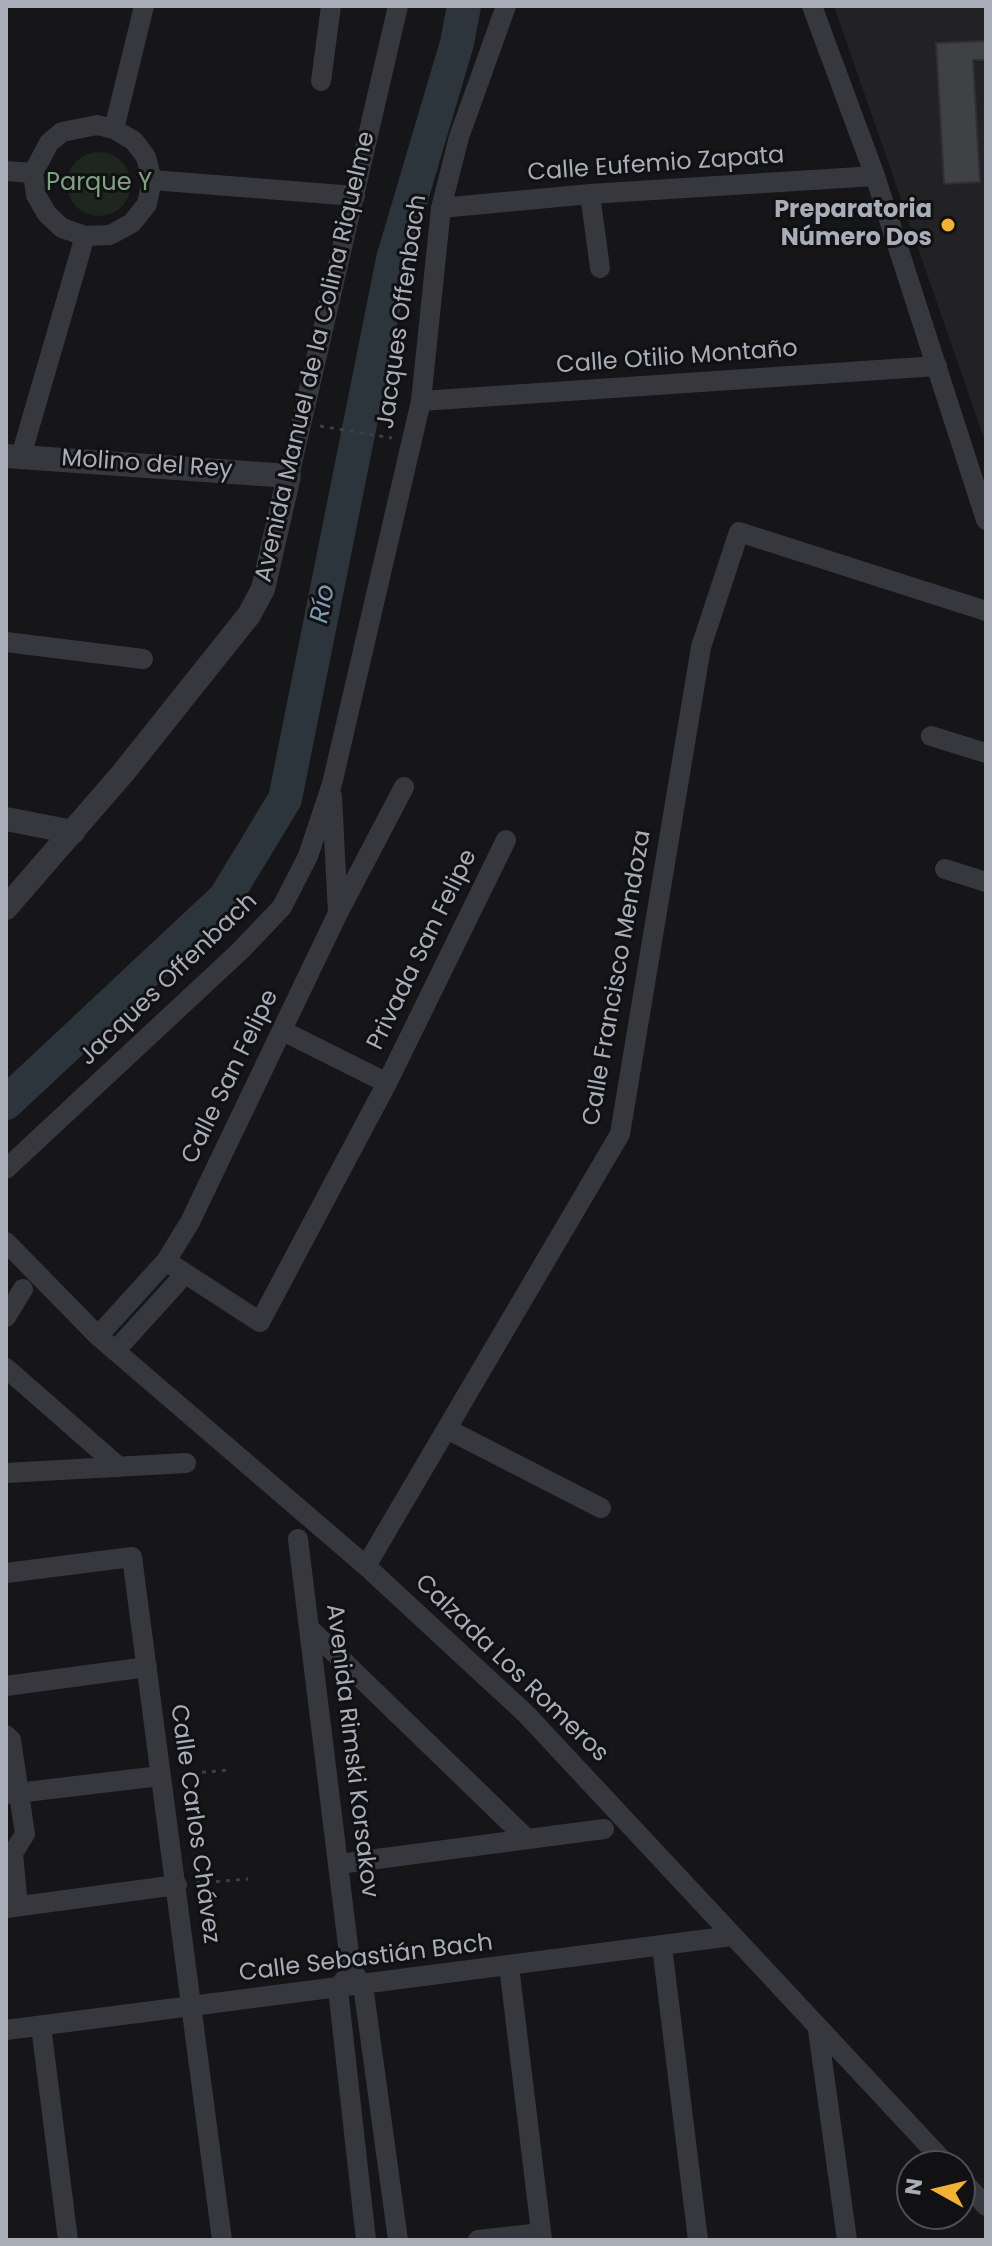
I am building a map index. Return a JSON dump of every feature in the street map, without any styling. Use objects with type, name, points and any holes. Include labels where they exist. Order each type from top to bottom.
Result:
[{"type":"street","points":[[114,129],[144,6]]},
{"type":"street","points":[[321,81],[331,6]]},
{"type":"street","name":"Avenida Manuel de la Colina Riquelme","points":[[6,908],[73,832],[249,615],[263,589],[398,6]]},
{"type":"street","name":"Jacques Offenbach","points":[[6,1169],[240,951],[282,907],[308,856],[332,784],[421,401],[441,208],[459,137],[506,6]]},
{"type":"street","points":[[812,6],[875,176],[986,520]]},
{"type":"street","points":[[97,125],[114,129],[134,141],[146,157],[152,180],[147,204],[132,223],[110,235],[85,236],[62,228],[47,214],[36,195],[33,173],[49,143],[62,132],[97,125]]},
{"type":"street","points":[[6,171],[33,173]]},
{"type":"street","name":"Calle Eufemio Zapata","points":[[441,208],[590,194],[875,176]]},
{"type":"street","points":[[152,180],[355,196]]},
{"type":"street","points":[[590,194],[600,268]]},
{"type":"street","points":[[14,456],[85,236]]},
{"type":"street","name":"Calle Otilio Montaño","points":[[421,401],[937,366]]},
{"type":"street","name":"Molino del Rey","points":[[14,456],[289,476]]},
{"type":"street","name":"Calle Francisco Mendoza","points":[[366,1566],[449,1430],[620,1134],[701,647],[739,532],[986,611]]},
{"type":"street","points":[[6,642],[143,659]]},
{"type":"street","points":[[931,736],[986,753]]},
{"type":"street","points":[[332,784],[338,913]]},
{"type":"street","points":[[338,913],[404,787]]},
{"type":"street","points":[[6,819],[73,832]]},
{"type":"street","name":"Privada San Felipe","points":[[387,1083],[506,840]]},
{"type":"street","points":[[945,869],[986,882]]},
{"type":"street","name":"Calle San Felipe","points":[[98,1336],[166,1261],[190,1222],[338,913]]},
{"type":"street","points":[[166,1261],[260,1322],[387,1083],[283,1031]]},
{"type":"street","name":"Calzada Los Romeros","points":[[6,1242],[98,1336],[366,1566],[526,1714],[933,2150]]},
{"type":"street","points":[[115,1351],[185,1274]]},
{"type":"street","points":[[6,1317],[23,1289]]},
{"type":"street","points":[[6,1368],[119,1467]]},
{"type":"street","points":[[449,1430],[601,1508]]},
{"type":"street","points":[[6,1473],[186,1463]]},
{"type":"street","name":"Avenida Rimski Korsakov","points":[[298,1539],[339,1864],[375,2073],[398,2240]]},
{"type":"street","name":"Calle Carlos Chávez","points":[[6,1573],[132,1557],[194,2008],[222,2240]]},
{"type":"street","points":[[309,1628],[527,1839]]},
{"type":"street","points":[[6,1686],[147,1667]]},
{"type":"street","points":[[6,1735],[11,1740],[13,1794],[25,1834],[13,1853],[12,1907],[177,1885]]},
{"type":"street","points":[[13,1794],[160,1776]]},
{"type":"street","points":[[339,1864],[604,1829]]},
{"type":"street","name":"Calle Sebastián Bach","points":[[6,2030],[338,1989],[357,1978],[509,1966],[732,1936]]},
{"type":"street","points":[[662,1946],[698,2240]]},
{"type":"street","points":[[478,2240],[542,2236],[509,1966]]},
{"type":"street","points":[[338,1989],[366,2240]]},
{"type":"street","points":[[41,2026],[68,2240]]},
{"type":"street","points":[[818,2030],[847,2240]]},
{"type":"street","points":[[348,2078],[375,2073]]},
{"type":"path","points":[[320,426],[397,439]]},
{"type":"path","points":[[160,1776],[230,1770]]},
{"type":"path","points":[[177,1885],[248,1879]]},
{"type":"shaded area","name":"Preparatoria Número Dos","points":[[834,6],[986,6],[986,444]]},
{"type":"green space","name":"Parque Y","points":[[93,152],[105,152],[122,161],[129,172],[129,196],[122,207],[105,216],[93,216],[81,211],[72,202],[67,190],[67,178],[72,166],[81,157]]},
{"type":"building","points":[[986,41],[986,60],[973,60],[980,182],[944,184],[936,43]]},
{"type":"waterway","name":"Río","points":[[6,1103],[225,898],[285,799],[393,259],[457,43],[464,6]]},
{"type":"place","name":"Preparatoria Número Dos","points":[[948,225]]}]
